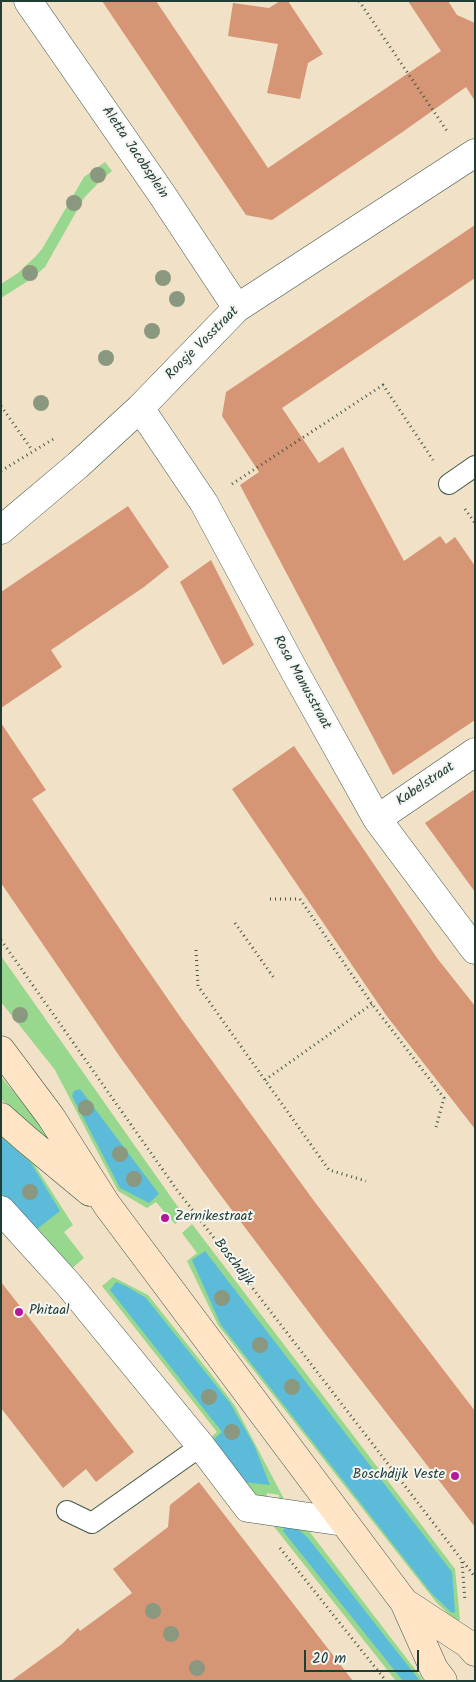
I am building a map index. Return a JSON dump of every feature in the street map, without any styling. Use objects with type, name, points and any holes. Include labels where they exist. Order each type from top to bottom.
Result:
[{"type":"main road","points":[[1,1050],[51,1117],[107,1205],[404,1602],[434,1669],[443,1681]]},
{"type":"main road","points":[[1,1116],[26,1140],[107,1205]]},
{"type":"main road","points":[[404,1602],[468,1644],[475,1652]]},
{"type":"street","name":"Aletta Jacobsplein","points":[[28,1],[151,177],[237,308]]},
{"type":"street","name":"Roosje Vosstraat","points":[[1,530],[78,466],[140,408],[237,308],[470,156]]},
{"type":"street","name":"Rosa Manusstraat","points":[[140,408],[204,503],[377,819],[475,950]]},
{"type":"street","name":"Kabelstraat","points":[[377,819],[475,752]]},
{"type":"street","points":[[1,1210],[69,1285],[201,1446],[248,1508],[344,1522]]},
{"type":"lane","points":[[449,484],[475,466]]},
{"type":"lane","points":[[67,1511],[92,1523],[201,1446]]},
{"type":"path","points":[[359,1],[470,156]]},
{"type":"path","points":[[204,503],[383,385],[475,523]]},
{"type":"path","points":[[1,406],[32,450]]},
{"type":"path","points":[[270,899],[300,899],[372,1004],[444,1098],[436,1127]]},
{"type":"path","points":[[235,923],[274,978]]},
{"type":"path","name":"Boschdijk","points":[[1,940],[177,1190],[475,1577]]},
{"type":"path","points":[[196,950],[198,986],[329,1170],[366,1181]]},
{"type":"path","points":[[265,1080],[372,1004]]},
{"type":"path","points":[[248,1508],[386,1681]]},
{"type":"green space","points":[[105,162],[112,171],[84,198],[45,267],[31,279],[1,298],[1,284],[18,273],[42,249],[84,177]]},
{"type":"green space","points":[[1,956],[185,1217],[175,1224],[156,1202],[147,1208],[118,1191],[55,1070],[1,1002]]},
{"type":"green space","points":[[1,1077],[63,1153],[57,1155],[1,1099]]},
{"type":"green space","points":[[1,1133],[32,1161],[73,1225],[64,1232],[84,1258],[69,1271],[1,1197]]},
{"type":"green space","points":[[192,1224],[455,1569],[460,1620],[456,1621],[436,1602],[218,1325],[187,1261],[197,1253],[182,1233]]},
{"type":"green space","points":[[113,1277],[148,1295],[211,1374],[235,1406],[283,1497],[282,1501],[278,1502],[279,1495],[267,1493],[266,1500],[255,1497],[206,1441],[217,1432],[102,1286]]},
{"type":"green space","points":[[272,1524],[302,1527],[309,1531],[424,1681],[396,1681]]},
{"type":"water","points":[[80,1089],[159,1194],[149,1203],[120,1188],[72,1096],[74,1091]]},
{"type":"water","points":[[1,1137],[31,1163],[60,1211],[37,1229],[1,1193]]},
{"type":"water","points":[[205,1251],[452,1572],[455,1612],[452,1613],[432,1594],[221,1325],[192,1260]]},
{"type":"water","points":[[116,1282],[146,1298],[230,1403],[254,1445],[270,1485],[244,1482],[212,1441],[222,1432],[110,1290]]},
{"type":"water","points":[[287,1524],[296,1527],[308,1538],[420,1681],[403,1681],[283,1531]]},
{"type":"building","points":[[102,1],[156,1],[268,168],[441,51],[408,1],[448,1],[457,15],[475,23],[475,101],[466,87],[272,220],[246,215]]},
{"type":"building","points":[[280,1],[288,1],[323,54],[308,63],[300,99],[267,93],[278,44],[228,36],[233,3],[269,8]]},
{"type":"building","points":[[475,225],[475,278],[282,408],[319,463],[343,447],[404,561],[440,536],[446,544],[455,537],[475,566],[475,720],[393,775],[240,485],[259,472],[222,416],[226,392]]},
{"type":"building","points":[[128,506],[169,567],[144,587],[51,650],[62,667],[1,708],[1,592]]},
{"type":"building","points":[[211,560],[254,645],[223,665],[180,582]]},
{"type":"building","points":[[1,723],[46,790],[32,799],[134,950],[314,1201],[475,1411],[475,1527],[216,1189],[120,1057],[1,883]]},
{"type":"building","points":[[294,746],[437,958],[475,1006],[475,1129],[386,1015],[232,789]]},
{"type":"building","points":[[475,789],[475,892],[425,823]]},
{"type":"building","points":[[1,1282],[134,1452],[96,1482],[86,1469],[63,1488],[1,1408]]},
{"type":"building","points":[[199,1482],[353,1681],[11,1681],[62,1644],[78,1628],[80,1631],[132,1593],[113,1569],[168,1527],[170,1505]]},
{"type":"place","name":"Zernikestraat","points":[[165,1218]]},
{"type":"place","name":"Phitaal","points":[[19,1312]]},
{"type":"place","name":"Boschdijk Veste","points":[[455,1476]]}]
